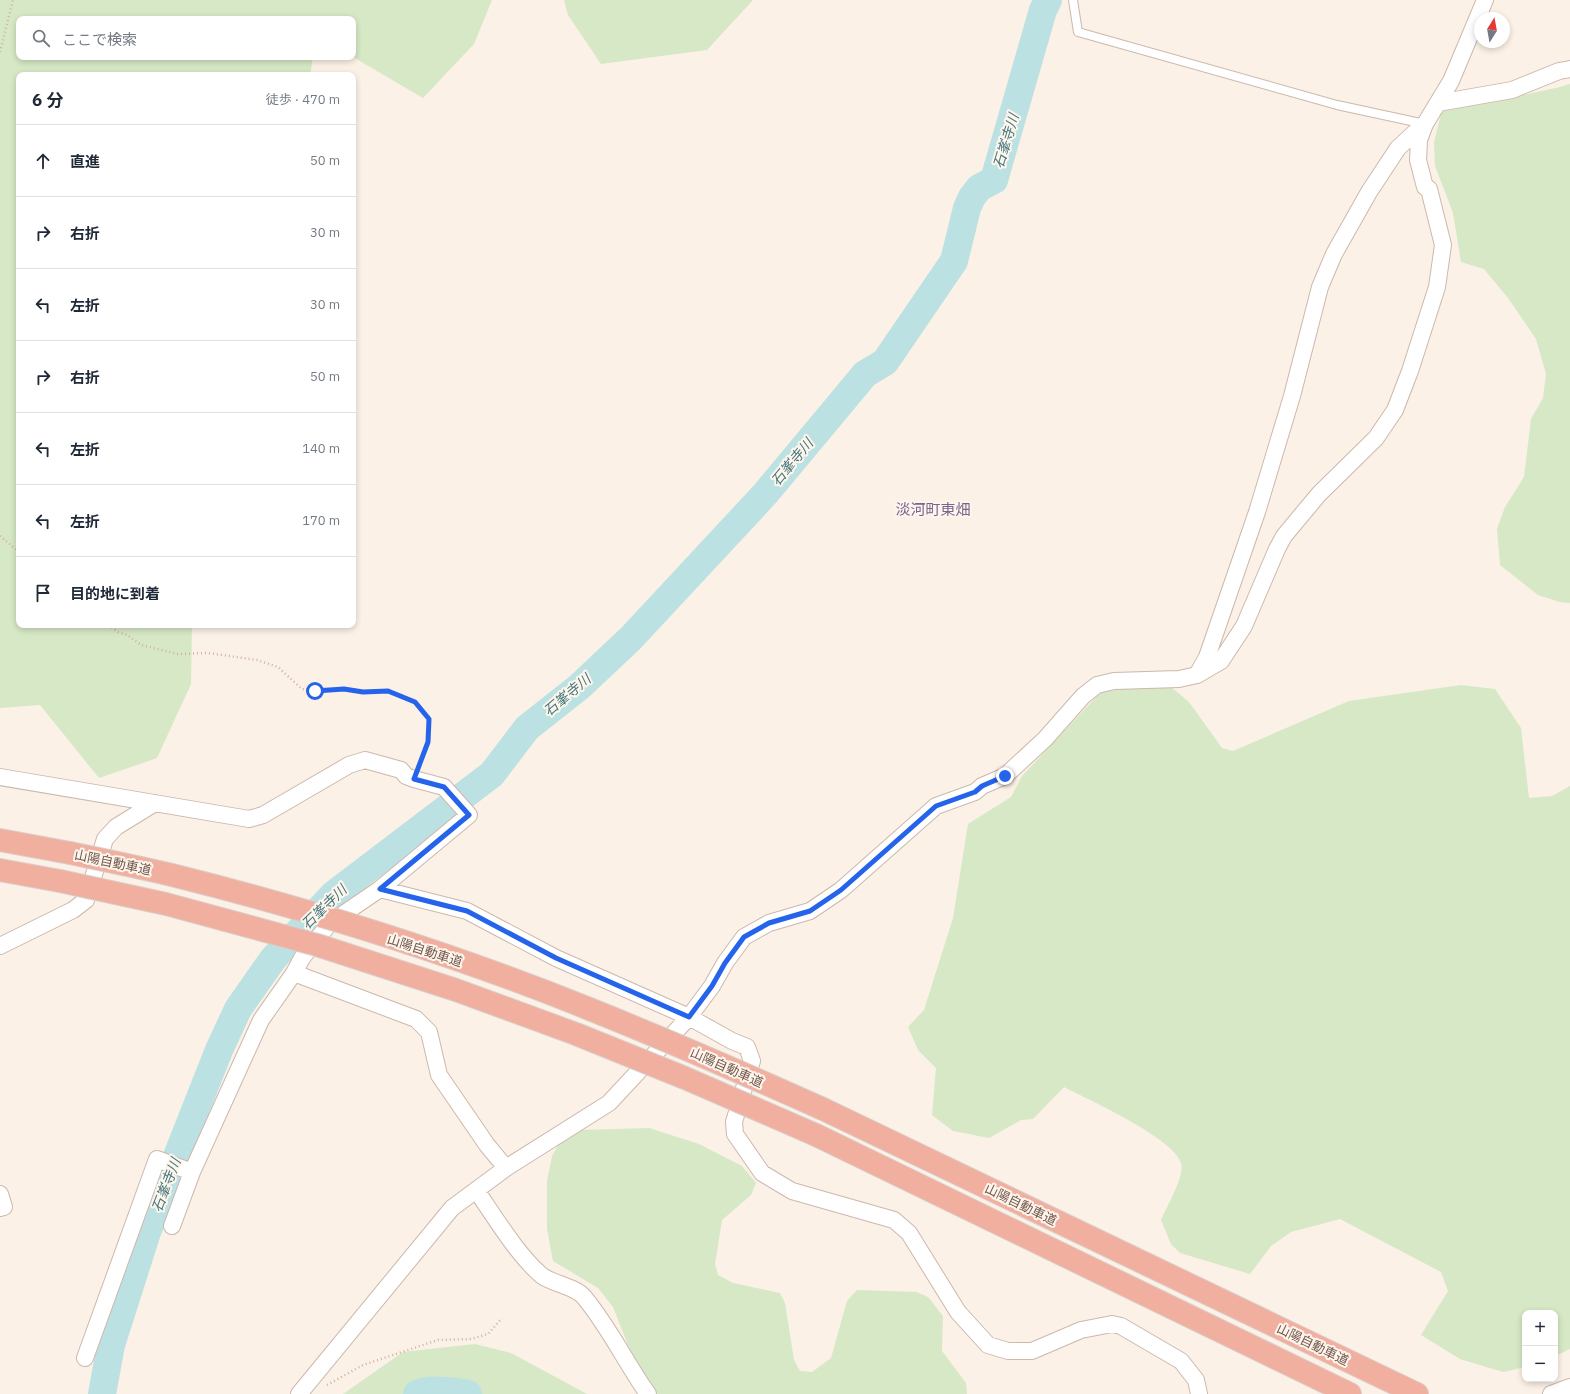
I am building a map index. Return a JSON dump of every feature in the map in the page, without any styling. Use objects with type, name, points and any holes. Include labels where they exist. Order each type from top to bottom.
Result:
[{"type":"highway","name":"山陽自動車道","points":[[0,840],[70,853],[171,875],[320,916],[466,963],[586,1007],[696,1053],[823,1109],[1417,1394]]},
{"type":"highway","name":"山陽自動車道","points":[[0,870],[60,881],[166,904],[310,943],[456,990],[576,1034],[685,1078],[816,1135],[1350,1394]]},
{"type":"street","points":[[299,1394],[452,1208],[506,1168],[609,1103],[689,1017],[712,986],[725,963],[744,937],[769,923],[810,911],[841,890],[936,806],[975,792],[982,786],[1005,776],[1045,739],[1083,696],[1097,685],[1114,681],[1179,679],[1197,675],[1221,662],[1244,626],[1284,536],[1319,494],[1376,438],[1395,410],[1410,372],[1437,287],[1443,246],[1429,189],[1425,187],[1418,160],[1419,140],[1425,124],[1451,81],[1485,0]]},
{"type":"street","points":[[1438,103],[1512,90],[1559,71],[1570,69]]},
{"type":"street","points":[[1197,675],[1207,657],[1257,512],[1292,396],[1320,287],[1334,254],[1369,192],[1398,148],[1425,124]]},
{"type":"street","points":[[0,777],[249,819],[263,815],[349,765],[365,760],[401,770],[406,776],[444,787],[469,815],[380,889],[330,923],[302,958],[294,973],[261,1020],[192,1172],[172,1226]]},
{"type":"street","points":[[0,946],[73,910],[86,900],[105,839],[116,827],[155,803]]},
{"type":"street","points":[[380,889],[467,911],[556,958],[689,1017],[732,1041],[747,1047],[752,1061],[734,1122],[735,1134],[762,1173],[792,1192],[894,1220],[909,1233],[958,1312],[988,1345],[1008,1351],[1032,1351],[1081,1330],[1112,1324],[1121,1326],[1181,1361],[1196,1380],[1199,1394]]},
{"type":"street","points":[[294,973],[416,1019],[425,1027],[429,1032],[439,1075],[487,1145],[506,1168]]},
{"type":"street","points":[[85,1358],[157,1159],[192,1172]]},
{"type":"street","points":[[476,1190],[526,1260],[543,1276],[583,1295],[614,1340],[648,1394]]},
{"type":"street","points":[[0,1194],[4,1207],[0,1208]]},
{"type":"street","points":[[1551,1394],[1570,1387]]},
{"type":"lane","points":[[1073,0],[1078,32],[1337,105],[1425,124]]},
{"type":"path","points":[[0,52],[13,0]]},
{"type":"path","points":[[0,536],[16,549]]},
{"type":"path","points":[[112,628],[127,635],[141,646],[178,654],[208,653],[257,660],[278,667],[302,689],[315,691],[344,689],[363,692],[388,691],[415,702],[429,719],[428,742],[414,779]]},
{"type":"path","points":[[324,1387],[363,1365],[438,1340],[471,1339],[488,1334],[502,1318]]},
{"type":"green space","points":[[0,0],[492,0],[474,44],[423,98],[356,59],[356,16],[16,16],[16,60],[312,60],[310,72],[16,72],[16,628],[192,628],[191,684],[157,758],[99,778],[40,705],[0,708]]},
{"type":"green space","points":[[564,0],[753,0],[707,50],[601,64],[568,15]]},
{"type":"green space","points":[[1570,84],[1570,603],[1560,602],[1538,595],[1500,565],[1497,529],[1505,507],[1524,477],[1531,419],[1543,398],[1546,374],[1536,339],[1508,298],[1484,269],[1461,262],[1453,213],[1435,166],[1434,142],[1443,106],[1478,105]]},
{"type":"green space","points":[[1145,684],[1171,687],[1189,702],[1222,748],[1233,751],[1349,701],[1461,685],[1495,689],[1521,728],[1529,798],[1552,796],[1570,786],[1570,1349],[1558,1355],[1558,1310],[1522,1310],[1522,1368],[1504,1372],[1460,1359],[1421,1335],[1448,1291],[1441,1272],[1340,1219],[1291,1232],[1271,1246],[1250,1274],[1180,1253],[1171,1244],[1161,1220],[1178,1184],[1180,1176],[1181,1163],[1175,1153],[1163,1142],[1129,1120],[1064,1087],[1033,1119],[1021,1120],[989,1138],[953,1131],[932,1115],[936,1068],[918,1050],[908,1027],[924,1010],[953,918],[968,824],[1011,797],[1022,776],[1100,693]]},
{"type":"green space","points":[[649,1128],[699,1144],[742,1166],[756,1183],[751,1195],[722,1220],[715,1264],[718,1275],[733,1283],[780,1293],[785,1303],[794,1360],[800,1371],[812,1372],[831,1358],[847,1301],[857,1290],[917,1292],[928,1297],[943,1316],[942,1351],[966,1383],[967,1394],[658,1394],[643,1383],[613,1307],[598,1288],[553,1261],[547,1229],[547,1181],[552,1156],[558,1145],[579,1130]]},
{"type":"green space","points":[[475,1344],[511,1353],[587,1394],[343,1394],[403,1352]]},
{"type":"waterway","name":"石峯寺川","points":[[102,1394],[111,1345],[147,1232],[219,1050],[238,1009],[273,959],[333,895],[492,774],[527,728],[579,687],[631,638],[765,494],[865,374],[885,362],[954,261],[967,208],[972,197],[979,188],[994,180],[1043,10],[1048,0]]},
{"type":"waterway","points":[[417,1394],[428,1391],[449,1391],[468,1394]]},
{"type":"district","name":"淡河町東畑","points":[[933,510]]},
{"type":"route","points":[[315,691],[344,689],[363,692],[388,691],[415,702],[429,719],[428,742],[414,779],[444,787],[469,815],[380,889],[467,911],[556,958],[689,1017],[712,986],[725,963],[744,937],[769,923],[810,911],[841,890],[936,806],[975,792],[982,786],[1005,776]]}]
